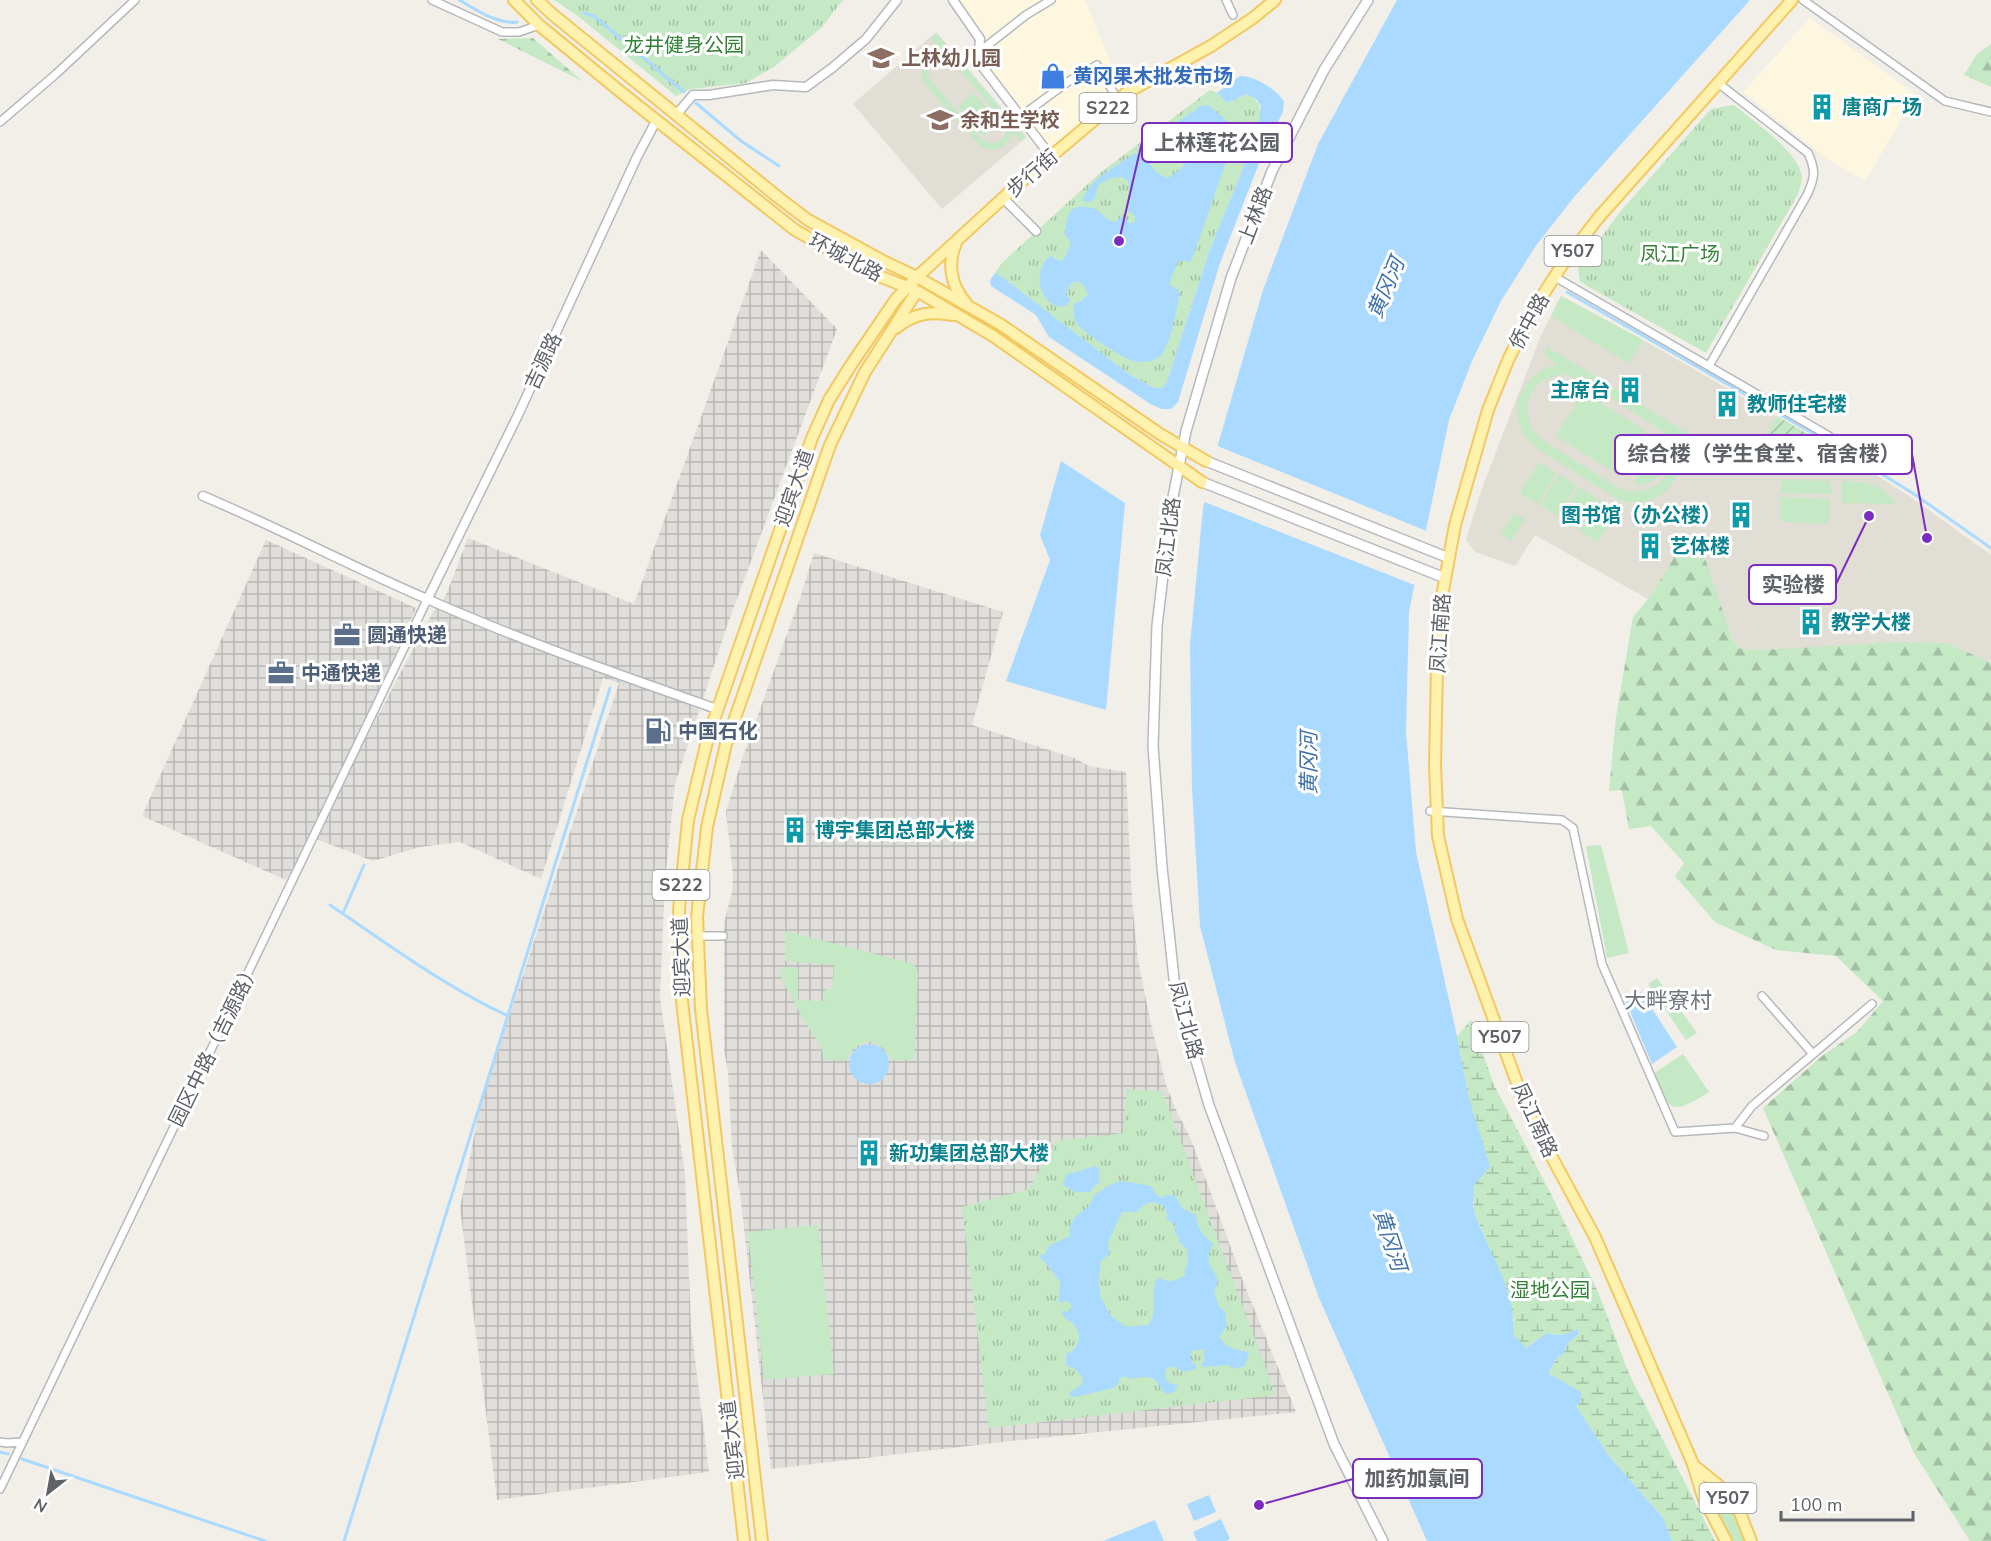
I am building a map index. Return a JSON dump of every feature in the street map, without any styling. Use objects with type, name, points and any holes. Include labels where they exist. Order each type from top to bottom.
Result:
[{"type":"main road","name":"环城北路","points":[[514,0],[539,26],[795,230],[869,272],[917,291],[993,336],[1202,482]]},
{"type":"main road","name":"环城北路","points":[[537,0],[675,115],[808,220],[1000,324],[1160,434],[1206,461]]},
{"type":"main road","name":"步行街","points":[[916,277],[1014,188],[1126,93],[1211,46],[1275,0]]},
{"type":"main road","name":"上林路","points":[[1179,465],[1186,431],[1231,278],[1272,171],[1324,70],[1368,0]]},
{"type":"main road","name":"侨中路","points":[[1445,578],[1455,525],[1488,410],[1534,309],[1599,217],[1792,0]]},
{"type":"main road","points":[[666,128],[675,115]]},
{"type":"main road","points":[[958,239],[952,257],[952,276],[959,294],[970,308]]},
{"type":"main road","name":"迎宾大道","points":[[744,1541],[682,1001],[679,909],[688,820],[717,709],[812,438],[829,400],[851,365],[896,299],[916,277]]},
{"type":"main road","name":"迎宾大道","points":[[762,1541],[701,1000],[697,916],[707,828],[726,744],[830,445],[865,372],[917,291]]},
{"type":"main road","points":[[885,339],[902,323],[921,314],[944,313],[965,319]]},
{"type":"main road","points":[[1206,461],[1449,558]]},
{"type":"main road","name":"凤江北路","points":[[1179,465],[1171,507],[1157,626],[1154,747],[1162,867],[1175,988],[1209,1105],[1334,1444],[1383,1541]]},
{"type":"main road","points":[[1202,482],[1445,578]]},
{"type":"main road","name":"凤江南路","points":[[1445,578],[1438,618],[1435,765],[1438,836],[1457,919],[1528,1113],[1595,1237],[1693,1464],[1703,1497],[1726,1541]]},
{"type":"main road","points":[[731,672],[750,678]]},
{"type":"main road","points":[[698,779],[717,784]]},
{"type":"main road","points":[[682,880],[701,882]]},
{"type":"main road","points":[[682,1001],[701,1000]]},
{"type":"main road","points":[[731,1430],[749,1428]]},
{"type":"main road","name":"凤江南路","points":[[1693,1464],[1718,1485],[1740,1512],[1751,1541]]},
{"type":"street","points":[[0,122],[56,74],[135,0]]},
{"type":"street","points":[[432,0],[502,32],[519,32],[539,26]]},
{"type":"street","points":[[675,115],[693,94],[710,95],[773,85],[806,87],[866,39],[897,0]]},
{"type":"street","points":[[953,0],[980,39],[978,61],[1046,150]]},
{"type":"street","points":[[979,52],[1026,15],[1052,0]]},
{"type":"street","points":[[1226,0],[1233,15]]},
{"type":"street","points":[[1803,0],[1945,101],[1991,112]]},
{"type":"street","points":[[1020,117],[1068,81],[1097,65],[1115,95]]},
{"type":"street","points":[[1709,366],[1807,195],[1813,181],[1814,166],[1808,153],[1718,83]]},
{"type":"street","name":"吉源路","points":[[427,600],[498,457],[637,157],[656,121]]},
{"type":"street","points":[[1005,200],[1036,231]]},
{"type":"street","points":[[1555,277],[1829,436]]},
{"type":"street","points":[[203,496],[258,519],[427,600],[605,670],[717,709]]},
{"type":"street","name":"园区中路（吉源路）","points":[[0,1489],[427,600]]},
{"type":"street","points":[[1430,811],[1562,820],[1574,828],[1602,964],[1675,1132],[1735,1128],[1764,1136]]},
{"type":"street","points":[[696,936],[723,936]]},
{"type":"street","points":[[1762,996],[1813,1054]]},
{"type":"street","points":[[1735,1128],[1750,1107],[1872,1004]]},
{"type":"street","points":[[0,1442],[22,1442]]},
{"type":"shaded area","name":"黄冈果木批发市场","points":[[953,0],[1085,0],[1122,91],[1046,150],[978,61],[979,39]]},
{"type":"shaded area","points":[[1810,18],[1916,95],[1865,181],[1827,159],[1743,92]]},
{"type":"shaded area","name":"余和生学校","points":[[936,32],[1027,137],[942,209],[853,104]]},
{"type":"shaded area","points":[[761,250],[837,329],[727,626],[675,784],[665,881],[660,997],[685,1175],[691,1327],[709,1472],[497,1500],[460,1208],[480,1106],[619,683],[603,678],[541,879],[460,842],[420,847],[373,861],[314,838],[286,880],[142,816],[266,540],[416,608],[319,826],[434,610],[446,595],[468,538],[634,604]]},
{"type":"shaded area","points":[[1561,296],[1643,340],[1864,467],[1912,498],[1991,555],[1991,663],[1946,643],[1739,649],[1732,638],[1720,605],[1681,547],[1648,599],[1535,535],[1515,566],[1475,552],[1466,540],[1482,488],[1540,338]]},
{"type":"shaded area","points":[[814,553],[1003,612],[972,725],[1074,758],[1089,766],[1126,772],[1132,901],[1138,960],[1166,1085],[1191,1139],[1243,1281],[1296,1412],[1011,1441],[771,1469],[740,1193],[732,1148],[728,1071],[724,1051],[724,923],[732,892],[733,874],[726,812],[742,759]]},
{"type":"green space","name":"龙井健身公园","points":[[554,0],[843,0],[822,27],[774,67],[746,83],[690,89],[676,96],[579,17]]},
{"type":"green space","points":[[937,34],[1025,137],[1020,141],[1013,133],[1000,148],[991,149],[980,146],[923,79],[922,68],[926,59],[941,51],[931,38]],"holes":[[[940,57],[952,61],[1004,122],[1004,136],[998,142],[983,141],[931,81],[928,74],[930,64]]]},
{"type":"green space","points":[[533,38],[582,81],[498,39]]},
{"type":"green space","points":[[1991,44],[1991,87],[1964,75],[1977,54]]},
{"type":"green space","points":[[1210,90],[1217,93],[1227,103],[1248,94],[1260,107],[1260,121],[1257,134],[1209,252],[1167,382],[1162,388],[1154,388],[1130,375],[995,273],[1003,262],[1100,173]]},
{"type":"green space","points":[[974,93],[999,122],[983,136],[958,107]]},
{"type":"green space","name":"凤江广场","points":[[1734,105],[1784,147],[1799,166],[1802,180],[1798,194],[1706,353],[1580,282],[1578,268],[1620,212],[1711,109]]},
{"type":"green space","points":[[1561,296],[1643,340],[1629,364],[1551,316]]},
{"type":"green space","points":[[1548,347],[1700,441],[1694,450],[1679,442],[1681,456],[1679,469],[1667,490],[1646,501],[1619,500],[1536,448],[1526,437],[1517,412],[1524,388],[1532,378],[1557,364],[1543,355]],"holes":[[[1562,374],[1579,378],[1661,430],[1669,442],[1671,455],[1670,466],[1665,476],[1657,484],[1647,490],[1634,492],[1620,489],[1536,434],[1527,411],[1532,392],[1543,380]]]},
{"type":"green space","points":[[1583,392],[1645,430],[1617,474],[1556,436]]},
{"type":"green space","points":[[1777,416],[1864,467],[1863,471],[1793,452],[1789,457],[1760,447]]},
{"type":"green space","points":[[1660,442],[1666,458],[1662,472],[1651,482],[1634,484],[1640,462],[1633,457],[1636,451],[1644,456]]},
{"type":"green space","points":[[1539,462],[1557,473],[1538,504],[1520,493]]},
{"type":"green space","points":[[1559,474],[1577,485],[1558,516],[1540,505]]},
{"type":"green space","points":[[1781,480],[1831,481],[1831,494],[1781,493]]},
{"type":"green space","points":[[1842,481],[1865,483],[1879,488],[1891,497],[1895,504],[1842,503]]},
{"type":"green space","points":[[1579,487],[1597,498],[1578,529],[1560,518]]},
{"type":"green space","points":[[1780,497],[1830,499],[1829,519],[1825,524],[1784,522],[1780,518]]},
{"type":"green space","points":[[1599,499],[1617,511],[1598,542],[1580,531]]},
{"type":"green space","points":[[1514,513],[1525,519],[1511,541],[1500,534]]},
{"type":"green space","points":[[1689,542],[1701,547],[1732,638],[1740,649],[1762,650],[1897,642],[1947,643],[1991,663],[1991,1541],[1970,1541],[1914,1453],[1763,1108],[1822,1056],[1857,1032],[1883,1001],[1836,956],[1776,950],[1715,922],[1675,876],[1684,863],[1651,826],[1629,829],[1622,790],[1609,791],[1616,717],[1633,617],[1648,599],[1681,547]]},
{"type":"green space","points":[[1601,845],[1629,953],[1607,958],[1586,846]]},
{"type":"green space","points":[[785,931],[911,963],[915,966],[918,972],[914,1060],[892,1060],[881,1047],[869,1042],[856,1047],[846,1061],[825,1060],[821,1047],[803,1019],[780,976],[780,971],[784,967],[798,968],[798,1000],[824,1001],[825,989],[832,989],[834,965],[785,961]]},
{"type":"green space","points":[[1657,978],[1697,1033],[1686,1040],[1648,984]]},
{"type":"green space","name":"湿地公园","points":[[1471,1020],[1494,1085],[1551,1194],[1599,1294],[1629,1374],[1715,1541],[1672,1541],[1663,1518],[1609,1456],[1576,1406],[1581,1401],[1580,1392],[1549,1374],[1568,1343],[1579,1334],[1576,1329],[1555,1335],[1547,1333],[1526,1348],[1512,1334],[1514,1320],[1504,1284],[1474,1211],[1468,1095],[1457,1036]]},
{"type":"green space","points":[[1683,1054],[1709,1092],[1680,1107],[1668,1103],[1653,1074]]},
{"type":"green space","points":[[1127,1089],[1162,1091],[1276,1395],[989,1428],[962,1207],[1029,1189],[1056,1141],[1123,1133]]},
{"type":"green space","points":[[818,1225],[834,1374],[764,1380],[748,1232]]},
{"type":"green space","points":[[1706,1485],[1720,1496],[1730,1510],[1745,1541],[1733,1541],[1712,1504]]},
{"type":"water","name":"黄冈河","points":[[1397,0],[1750,0],[1574,197],[1535,247],[1501,301],[1472,361],[1449,420],[1409,611],[1406,732],[1416,852],[1468,1095],[1490,1167],[1474,1185],[1475,1214],[1506,1287],[1511,1303],[1513,1334],[1526,1348],[1547,1333],[1555,1335],[1577,1329],[1579,1334],[1568,1343],[1549,1374],[1581,1392],[1581,1401],[1576,1406],[1609,1456],[1663,1518],[1672,1541],[1427,1541],[1319,1298],[1235,1062],[1200,926],[1192,789],[1190,645],[1203,508],[1219,441],[1263,290],[1318,144]]},
{"type":"water","points":[[1240,76],[1259,81],[1276,92],[1284,101],[1283,112],[1267,143],[1220,263],[1178,402],[1171,409],[1162,409],[1152,405],[1049,337],[1036,315],[991,286],[990,280],[995,273],[998,274],[1130,375],[1154,388],[1162,388],[1167,382],[1209,252],[1257,134],[1261,107],[1257,100],[1247,94],[1227,103],[1217,93]]},
{"type":"water","points":[[1205,105],[1232,125],[1237,136],[1192,259],[1189,262],[1181,260],[1178,262],[1169,284],[1180,294],[1173,326],[1164,351],[1154,360],[1133,361],[1104,345],[1078,325],[1075,320],[1074,303],[1081,302],[1088,294],[1080,282],[1073,282],[1068,288],[1066,295],[1070,300],[1066,306],[1057,306],[1044,296],[1041,287],[1041,270],[1051,256],[1059,261],[1064,259],[1071,243],[1065,234],[1066,223],[1069,214],[1075,208],[1094,208],[1108,220],[1115,222],[1123,216],[1129,223],[1135,222],[1135,216],[1128,211],[1131,193],[1128,181],[1122,177],[1111,178],[1099,184],[1095,196],[1089,202],[1083,199],[1087,191],[1098,178],[1135,153],[1147,156],[1152,167],[1160,175],[1168,178],[1175,174],[1189,157],[1189,145],[1185,139],[1177,133],[1152,149],[1148,150],[1145,147],[1150,141]]},
{"type":"water","points":[[1061,461],[1125,503],[1106,710],[1006,681],[1050,560],[1040,535]]},
{"type":"water","points":[[1641,992],[1677,1047],[1652,1064],[1626,1002]]},
{"type":"water","points":[[869,1044],[883,1050],[889,1064],[883,1078],[869,1084],[855,1078],[849,1064],[855,1050]]},
{"type":"water","points":[[1095,1166],[1099,1169],[1101,1183],[1096,1184],[1090,1192],[1075,1192],[1063,1185],[1066,1175]]},
{"type":"water","points":[[1119,1182],[1151,1186],[1155,1194],[1162,1198],[1167,1195],[1175,1196],[1183,1209],[1196,1215],[1201,1231],[1213,1244],[1209,1260],[1217,1279],[1214,1291],[1219,1307],[1226,1312],[1227,1326],[1219,1337],[1232,1348],[1249,1352],[1245,1366],[1233,1369],[1229,1365],[1202,1367],[1201,1363],[1205,1361],[1203,1349],[1190,1351],[1192,1364],[1196,1363],[1196,1369],[1183,1372],[1174,1366],[1166,1370],[1165,1376],[1169,1383],[1178,1385],[1174,1392],[1167,1394],[1151,1378],[1130,1379],[1125,1376],[1119,1379],[1119,1383],[1113,1388],[1071,1396],[1069,1393],[1080,1385],[1083,1378],[1075,1369],[1066,1365],[1066,1354],[1077,1346],[1079,1338],[1077,1329],[1065,1318],[1062,1311],[1069,1312],[1072,1305],[1066,1300],[1063,1303],[1059,1302],[1060,1281],[1040,1258],[1049,1246],[1070,1236],[1072,1222],[1089,1206],[1093,1196]],"holes":[[[1152,1202],[1163,1205],[1168,1215],[1166,1219],[1175,1224],[1175,1233],[1179,1242],[1187,1249],[1188,1264],[1185,1268],[1185,1275],[1172,1281],[1160,1278],[1156,1280],[1154,1308],[1149,1325],[1126,1327],[1111,1316],[1100,1296],[1101,1261],[1110,1253],[1108,1242],[1122,1212],[1137,1212],[1143,1205]]]},
{"type":"water","points":[[1209,1495],[1216,1512],[1194,1521],[1187,1504]]},
{"type":"water","points":[[1221,1519],[1230,1539],[1197,1541],[1193,1532]]},
{"type":"water","points":[[1155,1520],[1164,1541],[1103,1541]]},
{"type":"pier","points":[[1215,445],[1429,532],[1417,586],[1202,501]]},
{"type":"waterway","points":[[459,0],[494,19],[517,22]]},
{"type":"waterway","points":[[584,13],[594,16],[684,92]]},
{"type":"waterway","points":[[696,103],[741,141],[779,166]]},
{"type":"waterway","points":[[1567,292],[1856,458],[1914,494],[1991,548]]},
{"type":"waterway","points":[[344,1541],[610,688]]},
{"type":"waterway","points":[[343,913],[364,865]]},
{"type":"waterway","points":[[330,905],[439,978],[508,1016]]},
{"type":"waterway","points":[[0,1452],[8,1454]]},
{"type":"waterway","points":[[22,1459],[265,1541]]},
{"type":"place","name":"上林幼儿园","points":[[881,58]]},
{"type":"place","name":"黄冈果木批发市场","points":[[1053,76]]},
{"type":"place","name":"唐商广场","points":[[1822,107]]},
{"type":"place","name":"余和生学校","points":[[940,120]]},
{"type":"place","name":"上林莲花公园","points":[[1119,241]]},
{"type":"place","name":"主席台","points":[[1630,390]]},
{"type":"place","name":"教师住宅楼","points":[[1727,404]]},
{"type":"place","name":"图书馆（办公楼）","points":[[1741,515]]},
{"type":"place","name":"实验楼","points":[[1869,516]]},
{"type":"place","name":"综合楼（学生食堂、宿舍楼）","points":[[1927,538]]},
{"type":"place","name":"艺体楼","points":[[1650,546]]},
{"type":"place","name":"教学大楼","points":[[1811,622]]},
{"type":"place","name":"圆通快递","points":[[347,635]]},
{"type":"place","name":"中通快递","points":[[281,673]]},
{"type":"place","name":"中国石化","points":[[658,731]]},
{"type":"place","name":"博宇集团总部大楼","points":[[795,830]]},
{"type":"place","name":"新功集团总部大楼","points":[[869,1153]]},
{"type":"place","name":"加药加氯间","points":[[1259,1505]]},
{"type":"district","name":"大畔寮村","points":[[1668,1000]]}]
